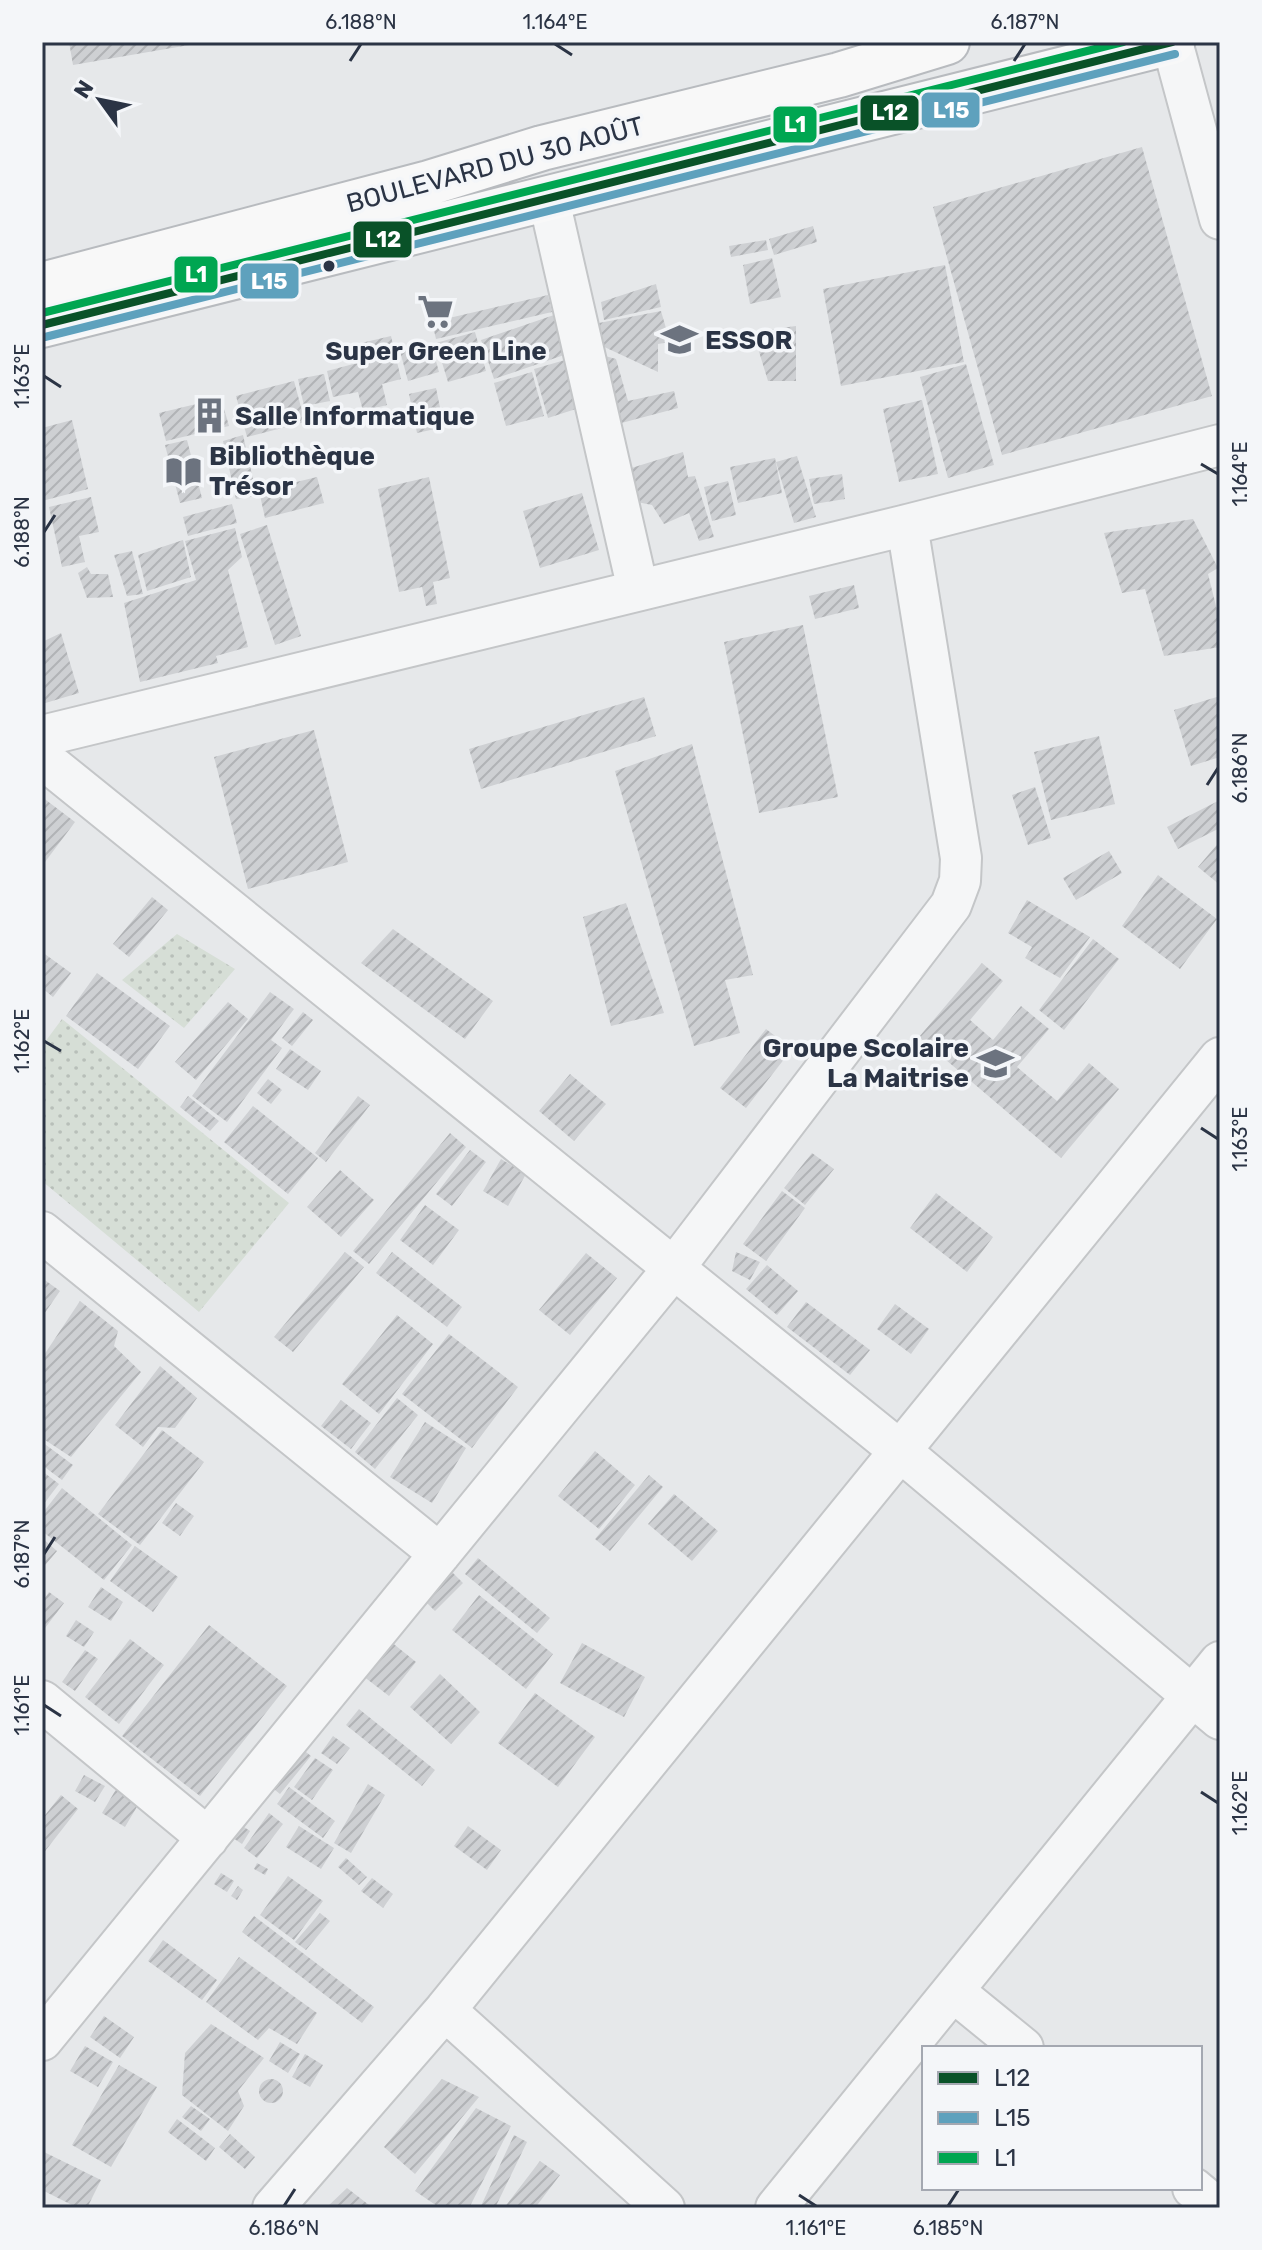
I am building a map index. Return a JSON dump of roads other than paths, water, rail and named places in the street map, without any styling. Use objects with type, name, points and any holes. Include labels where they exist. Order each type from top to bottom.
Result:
[{"type":"highway","name":"BOULEVARD DU 30 AOÛT","points":[[42,285],[414,187],[542,148],[839,75],[947,42]]},
{"type":"highway","name":"BOULEVARD DU 30 AOÛT","points":[[42,325],[1172,42]]},
{"type":"street","points":[[1172,42],[1220,219]]},
{"type":"street","points":[[549,200],[638,590]]},
{"type":"street","points":[[42,736],[907,525],[1220,445]]},
{"type":"street","points":[[42,2040],[673,1269],[951,905],[960,881],[961,858],[907,525]]},
{"type":"street","points":[[42,758],[899,1450],[1206,1708]]},
{"type":"street","points":[[273,2208],[445,2010],[1220,1058]]},
{"type":"street","points":[[42,1232],[440,1554]]},
{"type":"street","points":[[776,2208],[953,1991],[1206,1708],[1220,1662]]},
{"type":"street","points":[[42,1701],[208,1838]]},
{"type":"street","points":[[953,1991],[1021,2046]]},
{"type":"street","points":[[445,2010],[664,2208]]},
{"type":"street","points":[[1195,2190],[1217,2208]]},
{"type":"place","name":"Super Green Line","points":[[436,312]]},
{"type":"place","name":"ESSOR","points":[[679,340]]},
{"type":"place","name":"Salle Informatique","points":[[209,416]]},
{"type":"place","name":"Bibliothèque Trésor","points":[[183,471]]},
{"type":"place","name":"Groupe Scolaire La Maitrise","points":[[995,1063]]}]
